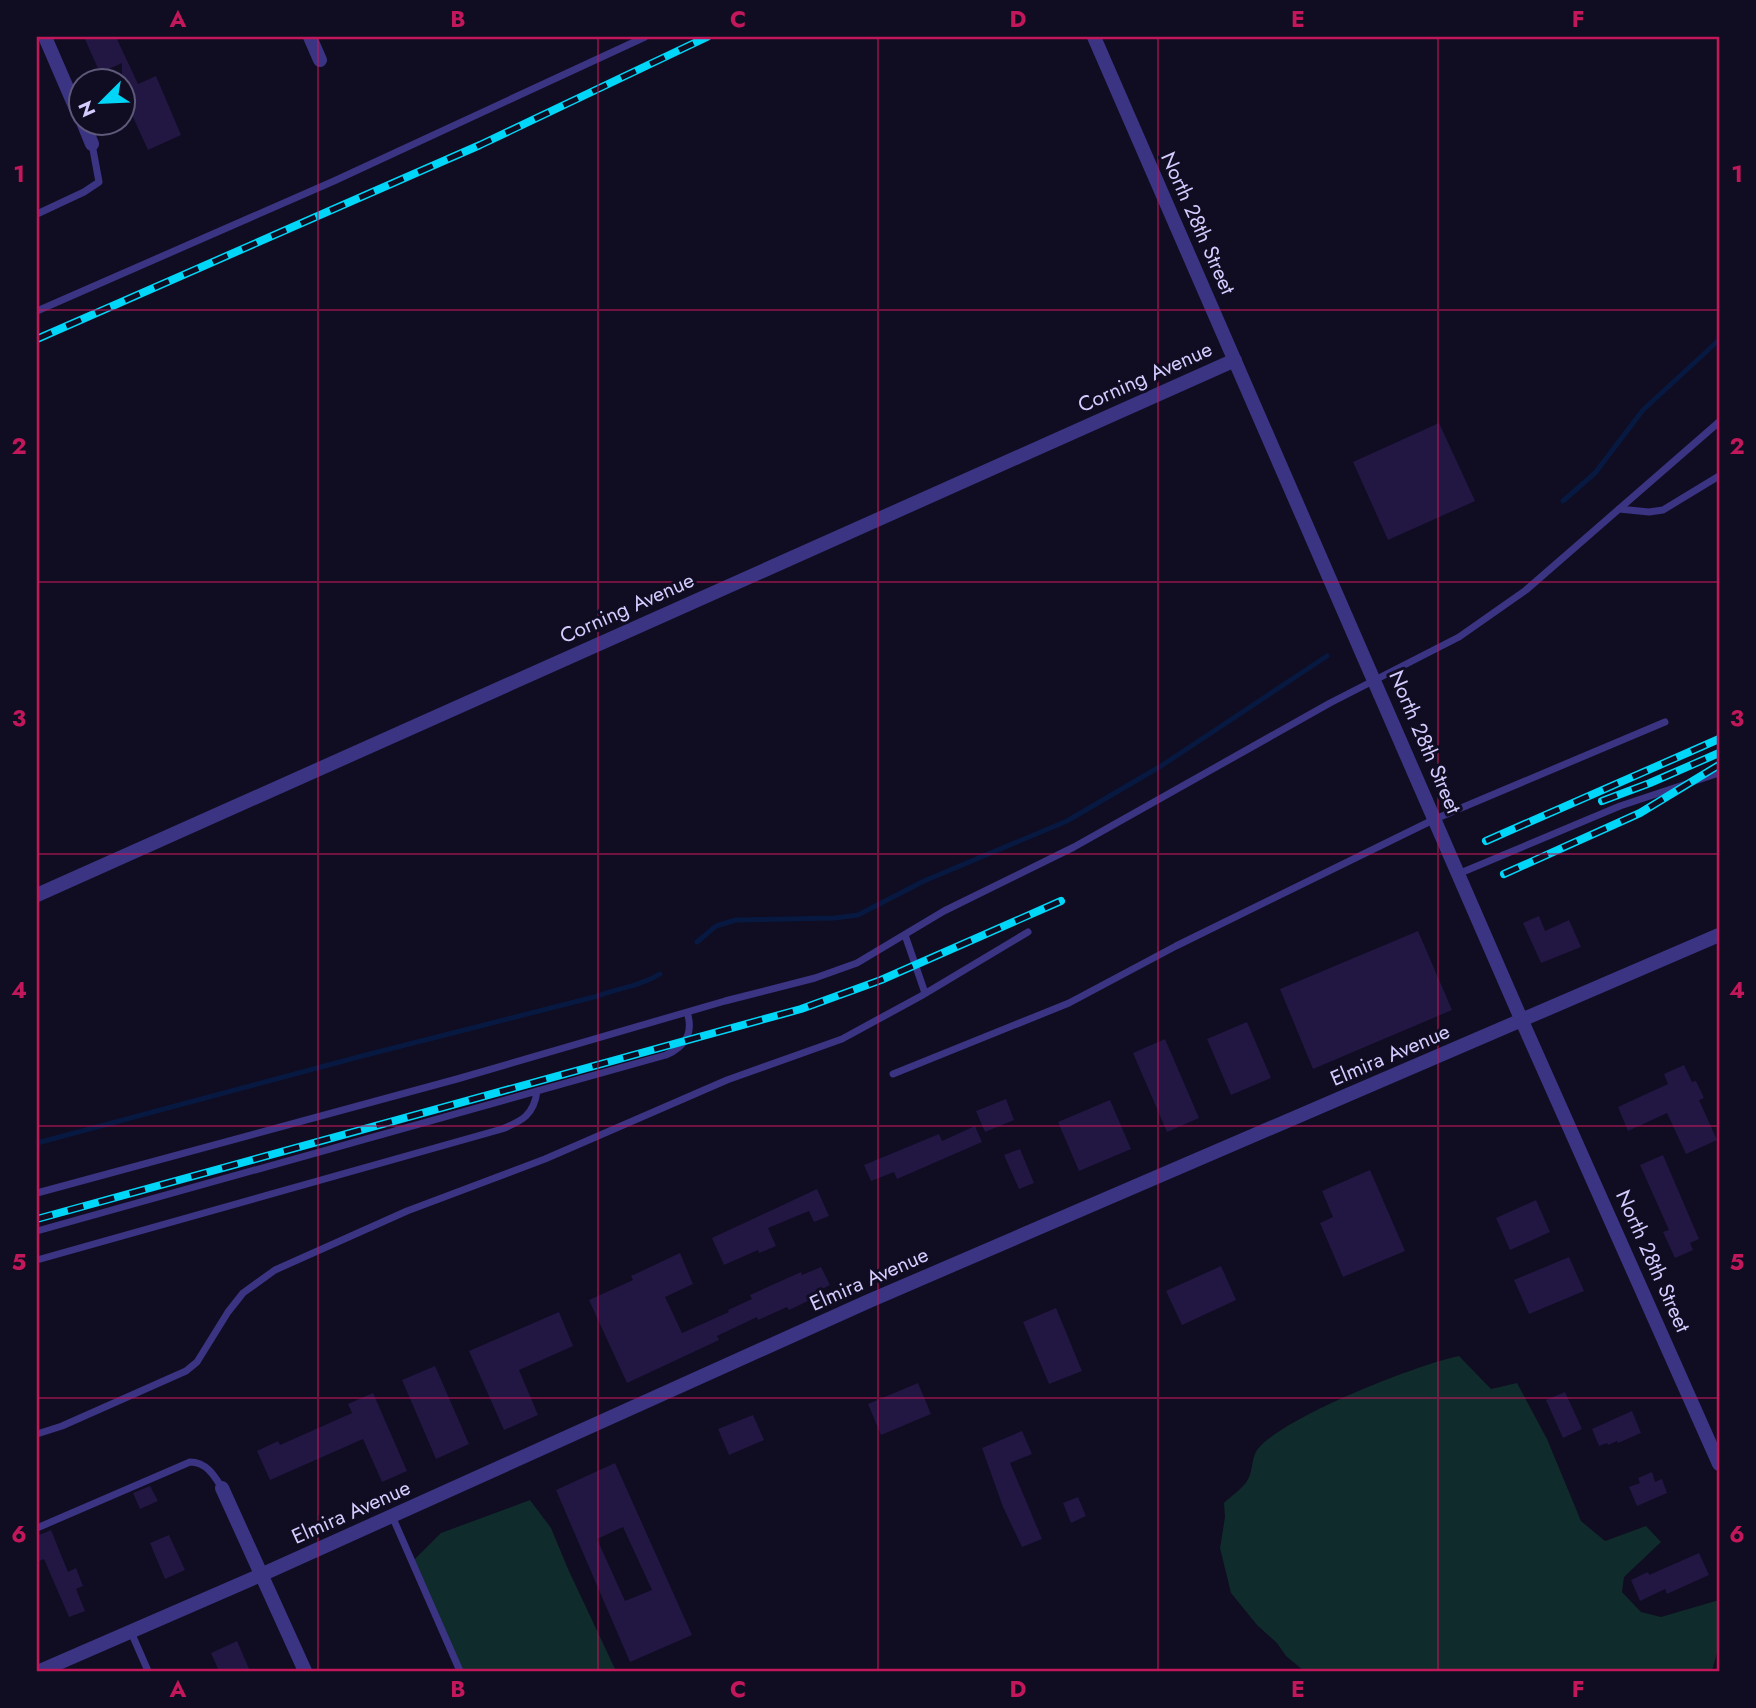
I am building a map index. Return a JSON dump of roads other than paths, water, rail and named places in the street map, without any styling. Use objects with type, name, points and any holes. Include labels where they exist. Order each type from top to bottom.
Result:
[{"type":"street","points":[[45,37],[66,86]]},
{"type":"street","points":[[310,37],[320,60]]},
{"type":"street","name":"North 28th Street","points":[[1094,37],[1522,1021],[1719,1464]]},
{"type":"street","points":[[89,136],[92,144]]},
{"type":"street","name":"Corning Avenue","points":[[37,895],[1235,360]]},
{"type":"street","name":"Elmira Avenue","points":[[40,1671],[263,1574],[869,1301],[1719,935]]},
{"type":"street","points":[[222,1488],[305,1671]]},
{"type":"lane","points":[[37,311],[334,181],[645,37]]},
{"type":"lane","points":[[37,214],[99,182],[92,144]]},
{"type":"lane","points":[[37,1193],[457,1079],[838,971],[944,911],[1074,848],[1331,703],[1459,637],[1526,590],[1719,422]]},
{"type":"lane","points":[[1619,509],[1649,513],[1663,510],[1719,476]]},
{"type":"lane","points":[[893,1074],[1069,1003],[1176,946],[1435,819],[1665,722]]},
{"type":"lane","points":[[1458,874],[1643,797],[1719,773]]},
{"type":"lane","points":[[37,1434],[186,1371],[197,1362],[223,1319],[243,1293],[285,1265],[407,1211],[545,1160],[727,1080],[835,1042],[1028,932]]},
{"type":"lane","points":[[905,935],[925,993]]},
{"type":"lane","points":[[37,1231],[673,1052],[682,1045],[689,1032],[687,1012]]},
{"type":"lane","points":[[37,1260],[502,1129],[531,1113],[537,1091]]},
{"type":"lane","points":[[37,1528],[190,1462],[197,1462],[207,1468],[222,1488]]},
{"type":"lane","points":[[392,1516],[460,1671]]},
{"type":"lane","points":[[131,1632],[148,1671]]},
{"type":"waterway","points":[[1563,501],[1595,473],[1643,410],[1719,340]]},
{"type":"waterway","points":[[697,942],[716,926],[736,920],[858,915],[924,881],[1067,821],[1161,766],[1327,656]]},
{"type":"waterway","points":[[37,1143],[598,996],[660,974]]},
{"type":"railway","points":[[37,339],[480,145],[707,37]]},
{"type":"railway","points":[[1486,841],[1719,739]]},
{"type":"railway","points":[[1602,801],[1719,753]]},
{"type":"railway","points":[[1504,874],[1640,813],[1719,765]]},
{"type":"railway","points":[[37,1219],[801,1009],[881,980],[1061,901]]}]
